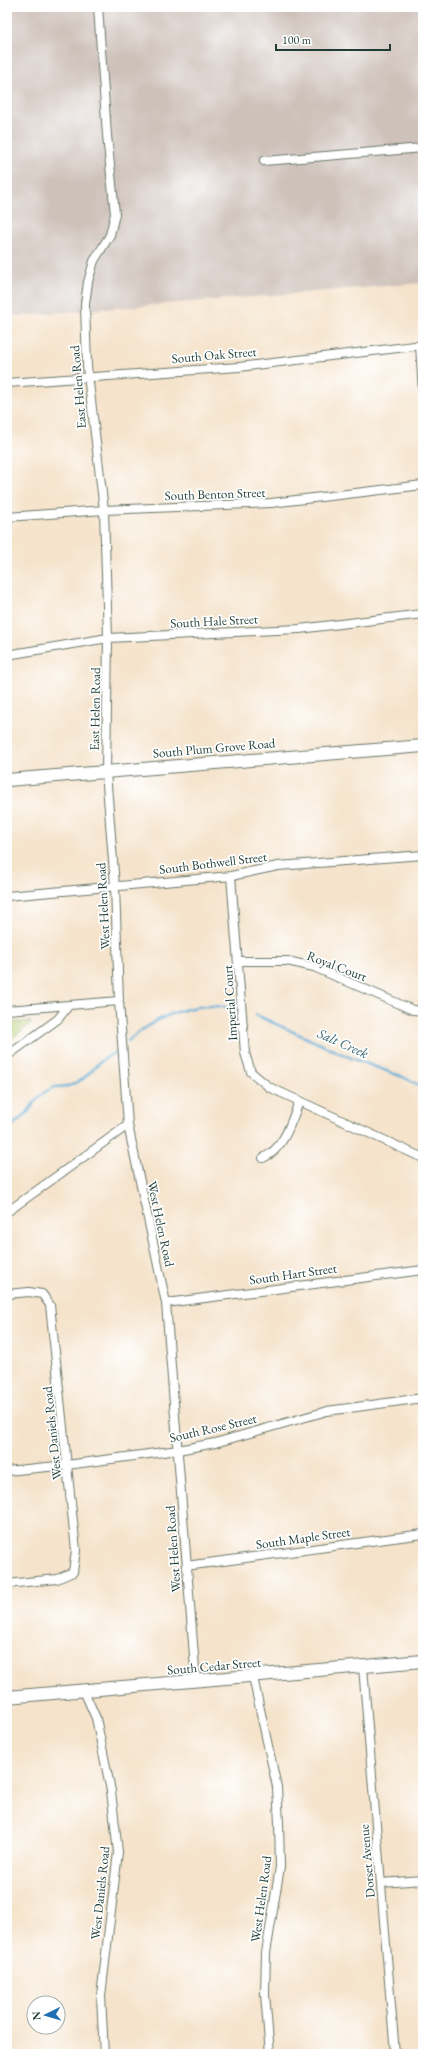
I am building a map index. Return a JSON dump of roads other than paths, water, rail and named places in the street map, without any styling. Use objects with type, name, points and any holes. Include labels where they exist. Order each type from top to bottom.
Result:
[{"type":"street","name":"East Helen Road","points":[[98,7],[106,135],[115,214],[110,235],[94,261],[88,282],[85,304],[88,377],[104,510],[108,638],[106,772]]},
{"type":"street","points":[[264,161],[423,148]]},
{"type":"street","name":"South Oak Street","points":[[7,382],[240,367],[421,345]]},
{"type":"street","points":[[421,345],[423,393]]},
{"type":"street","name":"South Benton Street","points":[[7,517],[104,510],[271,503],[423,485]]},
{"type":"street","name":"South Hale Street","points":[[7,655],[108,638],[299,628],[423,614]]},
{"type":"street","name":"South Plum Grove Road","points":[[7,780],[423,746]]},
{"type":"street","name":"West Helen Road","points":[[106,772],[115,886],[119,1001],[128,1125],[166,1303],[196,1681]]},
{"type":"street","name":"South Bothwell Street","points":[[7,896],[231,876],[278,866],[423,855]]},
{"type":"street","name":"Imperial Court","points":[[231,876],[239,961],[245,1053],[251,1072],[269,1087],[423,1158]]},
{"type":"street","name":"Royal Court","points":[[239,961],[287,961],[314,967],[414,1010],[423,1011]]},
{"type":"street","points":[[7,1010],[119,1001]]},
{"type":"street","points":[[7,1056],[58,1019],[69,1005]]},
{"type":"street","points":[[263,1158],[272,1154],[285,1136],[299,1102]]},
{"type":"street","points":[[7,1212],[128,1125]]},
{"type":"street","name":"South Hart Street","points":[[166,1303],[423,1270]]},
{"type":"street","name":"West Daniels Road","points":[[7,1294],[29,1292],[42,1294],[50,1305],[76,1550],[73,1572],[57,1579],[7,1584]]},
{"type":"street","name":"South Rose Street","points":[[7,1471],[67,1465],[178,1450],[215,1443],[327,1411],[423,1398]]},
{"type":"street","name":"South Maple Street","points":[[186,1566],[423,1534]]},
{"type":"street","name":"South Cedar Street","points":[[7,1697],[253,1677],[423,1661]]},
{"type":"street","name":"Dorset Avenue","points":[[363,1666],[395,2054]]},
{"type":"street","name":"West Helen Road","points":[[253,1677],[277,1787],[279,1823],[280,1867],[266,1953],[265,1994],[270,2054]]},
{"type":"street","name":"West Daniels Road","points":[[84,1691],[96,1718],[111,1791],[118,1852],[101,1996],[104,2054]]},
{"type":"street","points":[[381,1883],[423,1880]]},
{"type":"waterway","name":"Salt Creek","points":[[128,1041],[152,1024],[179,1011],[208,1006],[237,1010]]},
{"type":"waterway","name":"Salt Creek","points":[[256,1015],[351,1058],[403,1077],[423,1087]]},
{"type":"waterway","name":"Salt Creek","points":[[7,1130],[27,1113],[38,1098],[45,1092],[55,1087],[69,1086],[83,1079],[101,1061],[117,1051]]}]
